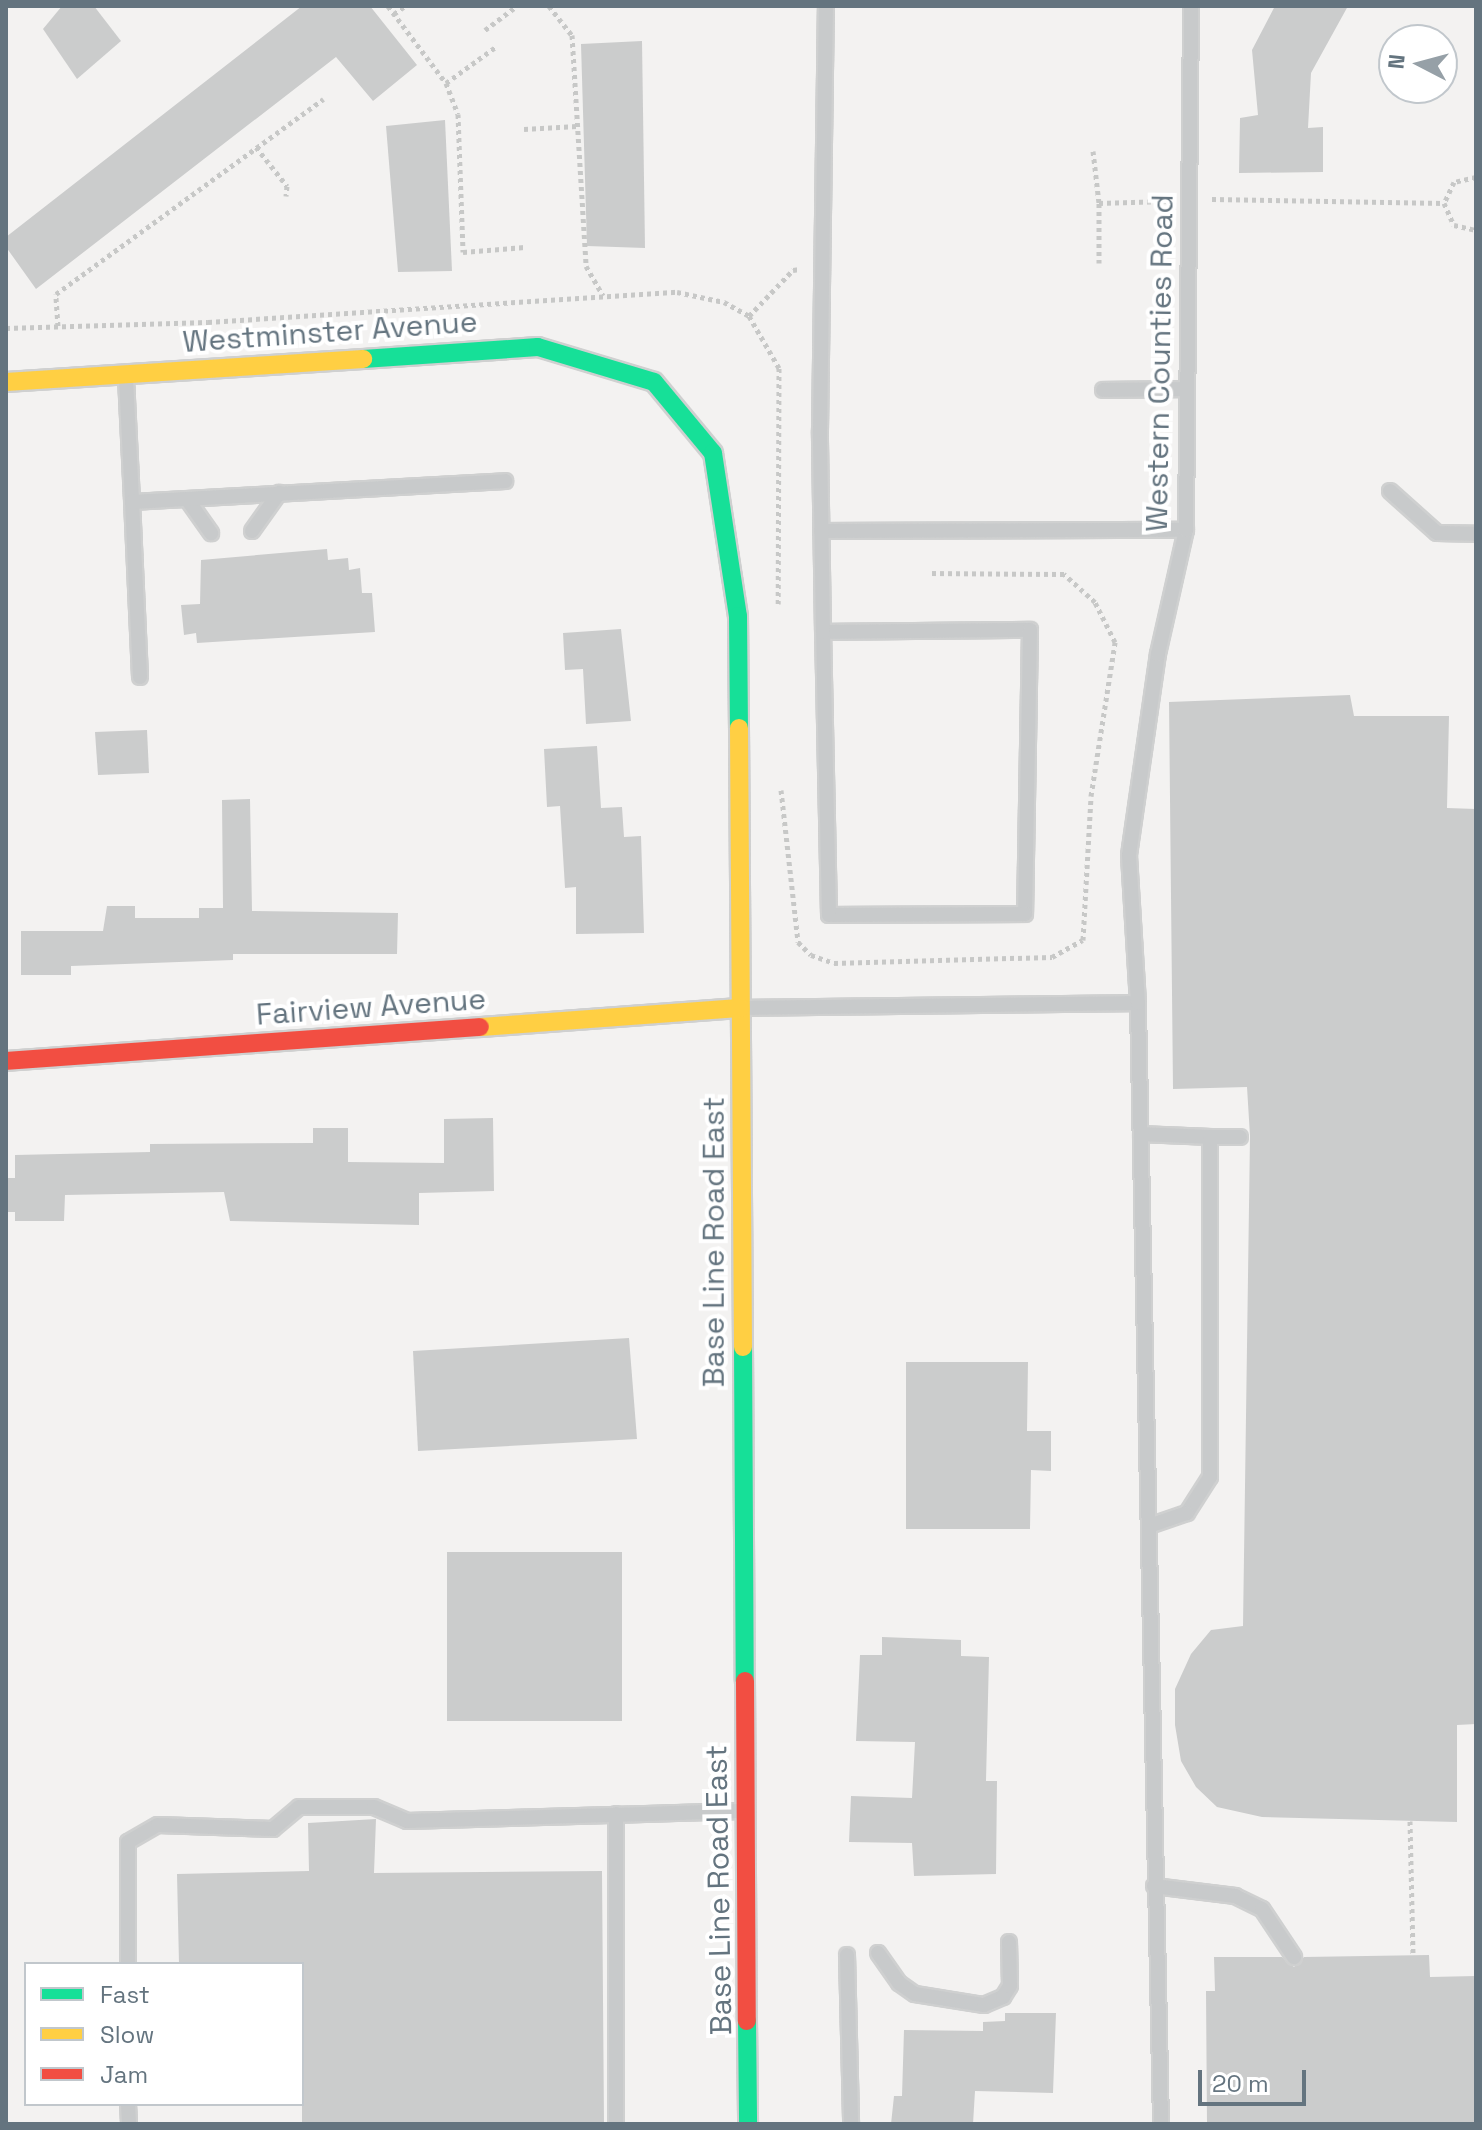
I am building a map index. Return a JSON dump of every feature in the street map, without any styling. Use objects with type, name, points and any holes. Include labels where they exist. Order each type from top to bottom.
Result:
[{"type":"street","name":"Westminster Avenue","points":[[6,382],[538,347],[654,382]]},
{"type":"street","name":"Base Line Road East","points":[[654,382],[713,453],[738,616],[748,2124]]},
{"type":"street","name":"Fairview Avenue","points":[[6,1061],[740,1008]]},
{"type":"lane","points":[[823,632],[1030,630],[1025,914],[829,915],[823,632],[821,531],[826,6]]},
{"type":"lane","name":"Western Counties Road","points":[[1161,2124],[1138,1003],[1129,855],[1158,654],[1186,530],[1191,6]]},
{"type":"lane","points":[[126,374],[140,677]]},
{"type":"lane","points":[[1103,390],[1187,389]]},
{"type":"lane","points":[[132,502],[505,481]]},
{"type":"lane","points":[[1390,491],[1437,533],[1476,534]]},
{"type":"lane","points":[[252,531],[279,493]]},
{"type":"lane","points":[[187,499],[211,533]]},
{"type":"lane","points":[[821,531],[1186,530]]},
{"type":"lane","points":[[740,1008],[1138,1003]]},
{"type":"lane","points":[[1141,1134],[1240,1137]]},
{"type":"lane","points":[[1150,1526],[1187,1513],[1210,1477],[1210,1137]]},
{"type":"lane","points":[[128,1962],[128,1842],[158,1825],[273,1829],[299,1807],[374,1807],[407,1821],[746,1811]]},
{"type":"lane","points":[[616,1814],[616,2124]]},
{"type":"lane","points":[[1154,1886],[1235,1896],[1262,1909],[1294,1957]]},
{"type":"lane","points":[[878,1953],[899,1983],[915,1994],[984,2005],[1003,1997],[1010,1986],[1009,1942]]},
{"type":"lane","points":[[847,1955],[851,2124]]},
{"type":"path","points":[[388,6],[446,83],[458,114],[463,252],[525,247]]},
{"type":"path","points":[[394,14],[405,6]]},
{"type":"path","points":[[485,30],[517,6]]},
{"type":"path","points":[[549,6],[572,35],[586,266],[603,296]]},
{"type":"path","points":[[446,83],[497,46]]},
{"type":"path","points":[[58,326],[56,294],[323,99]]},
{"type":"path","points":[[524,129],[577,126]]},
{"type":"path","points":[[256,147],[287,186],[286,196]]},
{"type":"path","points":[[1093,151],[1099,203],[1099,263]]},
{"type":"path","points":[[1476,177],[1454,182],[1444,203],[1454,225],[1476,230]]},
{"type":"path","points":[[1099,203],[1189,200],[1444,203]]},
{"type":"path","points":[[749,316],[793,270],[822,267]]},
{"type":"path","points":[[6,328],[208,322],[677,292],[724,302],[749,316],[779,368],[778,609]]},
{"type":"path","points":[[780,776],[798,942],[811,955],[834,963],[1052,957],[1083,940],[1091,796],[1115,642],[1095,602],[1064,574],[928,573]]},
{"type":"path","points":[[1410,1821],[1413,1955]]},
{"type":"building","points":[[62,6],[94,6],[121,41],[77,79],[43,29]]},
{"type":"building","points":[[302,6],[370,6],[417,65],[373,101],[336,57],[36,289],[6,247],[6,237]]},
{"type":"building","points":[[1275,6],[1348,6],[1311,73],[1308,128],[1323,127],[1323,172],[1239,173],[1240,118],[1258,115],[1252,50]]},
{"type":"building","points":[[642,41],[645,248],[587,246],[581,44]]},
{"type":"building","points":[[445,120],[452,271],[398,272],[386,126]]},
{"type":"building","points":[[327,549],[328,560],[348,558],[349,570],[360,568],[362,593],[372,593],[375,632],[197,643],[196,633],[184,635],[181,605],[200,604],[201,560]]},
{"type":"building","points":[[621,629],[631,721],[586,724],[583,669],[565,670],[563,633]]},
{"type":"building","points":[[1350,695],[1354,716],[1449,716],[1447,808],[1476,809],[1476,1724],[1457,1725],[1457,1822],[1262,1817],[1217,1807],[1196,1787],[1181,1761],[1175,1725],[1175,1689],[1191,1654],[1211,1630],[1243,1626],[1250,1136],[1247,1087],[1173,1089],[1169,702]]},
{"type":"building","points":[[147,730],[149,773],[98,775],[95,732]]},
{"type":"building","points":[[597,746],[601,808],[622,807],[624,837],[641,836],[644,933],[576,934],[576,887],[565,888],[560,806],[547,807],[544,749]]},
{"type":"building","points":[[250,799],[252,911],[398,913],[397,954],[233,954],[233,960],[71,966],[71,975],[21,975],[21,931],[103,931],[107,906],[135,906],[135,918],[199,918],[199,908],[223,908],[222,800]]},
{"type":"building","points":[[493,1118],[494,1191],[419,1193],[419,1225],[230,1221],[224,1192],[65,1195],[64,1221],[15,1221],[15,1212],[6,1212],[6,1178],[15,1178],[15,1155],[150,1152],[150,1144],[313,1143],[313,1128],[348,1128],[348,1162],[444,1163],[444,1119]]},
{"type":"building","points":[[629,1338],[637,1439],[418,1451],[413,1351]]},
{"type":"building","points":[[906,1362],[1028,1362],[1027,1431],[1051,1431],[1051,1471],[1031,1470],[1030,1529],[906,1529]]},
{"type":"building","points":[[447,1552],[622,1552],[622,1721],[447,1721]]},
{"type":"building","points":[[882,1637],[961,1640],[961,1656],[989,1657],[986,1781],[997,1781],[996,1874],[914,1876],[912,1843],[849,1842],[851,1796],[912,1798],[915,1742],[856,1741],[860,1655],[882,1655]]},
{"type":"building","points":[[376,1819],[374,1873],[602,1871],[604,2124],[302,2124],[304,1962],[179,1962],[177,1874],[309,1871],[308,1823]]},
{"type":"building","points":[[1429,1955],[1430,1977],[1476,1976],[1476,2124],[1207,2124],[1206,1991],[1215,1991],[1214,1957],[1282,1957],[1294,1967],[1304,1957]]},
{"type":"building","points":[[1005,2013],[1056,2013],[1053,2093],[975,2091],[973,2124],[891,2124],[894,2096],[902,2096],[904,2030],[983,2031],[983,2022],[1005,2021]]},
{"type":"traffic: fast","points":[[363,359],[538,347],[654,382],[713,453],[738,616],[739,728]]},
{"type":"traffic: fast","points":[[743,1347],[745,1681]]},
{"type":"traffic: fast","points":[[747,2021],[748,2124]]},
{"type":"traffic: slow","points":[[6,382],[363,359]]},
{"type":"traffic: slow","points":[[739,728],[743,1347]]},
{"type":"traffic: slow","points":[[480,1027],[740,1008]]},
{"type":"traffic: jam","points":[[6,1061],[480,1027]]},
{"type":"traffic: jam","points":[[745,1681],[747,2021]]}]
